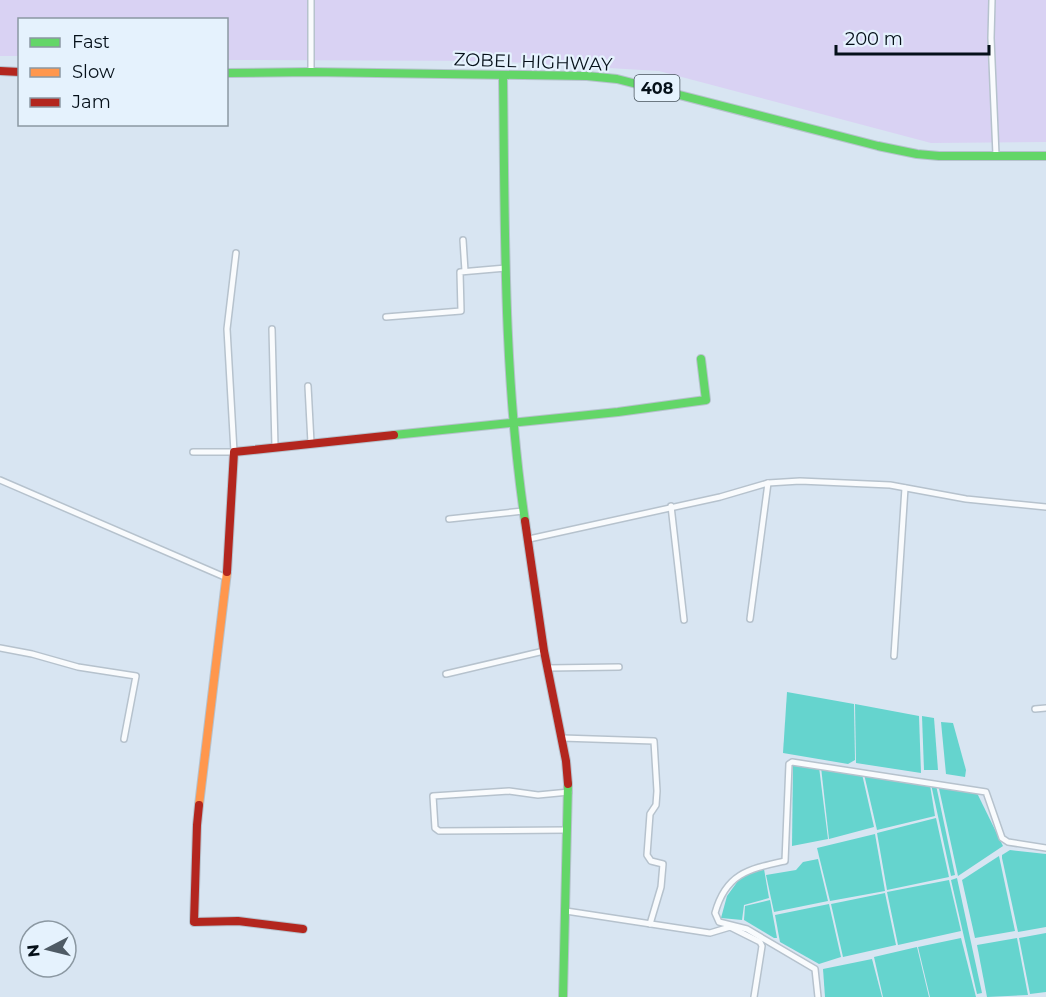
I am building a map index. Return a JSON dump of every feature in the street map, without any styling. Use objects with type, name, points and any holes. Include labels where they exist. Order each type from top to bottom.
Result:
[{"type":"street","points":[[310,0],[311,72]]},
{"type":"street","points":[[992,0],[991,38],[996,155]]},
{"type":"street","points":[[0,71],[18,72]]},
{"type":"street","name":"ZOBEL HIGHWAY","points":[[228,73],[587,75],[617,79],[907,152],[939,156],[1046,156]]},
{"type":"street","points":[[503,75],[506,268],[523,511],[544,651],[562,738],[569,792],[563,997]]},
{"type":"street","points":[[463,240],[465,271]]},
{"type":"street","points":[[236,253],[227,329],[234,452],[227,578],[197,825],[194,922],[238,921],[303,928]]},
{"type":"street","points":[[386,317],[461,311],[460,272],[506,268]]},
{"type":"street","points":[[272,329],[275,447]]},
{"type":"street","points":[[192,452],[234,452],[618,412],[706,400],[701,359]]},
{"type":"street","points":[[308,386],[311,443]]},
{"type":"street","points":[[0,480],[227,578]]},
{"type":"street","points":[[528,539],[768,483],[837,482],[905,488],[966,499],[1046,507]]},
{"type":"street","points":[[750,619],[768,483]]},
{"type":"street","points":[[894,656],[905,488]]},
{"type":"street","points":[[670,506],[684,620]]},
{"type":"street","points":[[449,519],[523,511]]},
{"type":"street","points":[[0,648],[78,667],[136,676],[124,739]]},
{"type":"street","points":[[446,674],[544,651]]},
{"type":"street","points":[[548,668],[619,667]]},
{"type":"street","points":[[1035,709],[1046,708]]},
{"type":"street","points":[[562,738],[654,741],[657,791],[656,805],[650,814],[647,855],[651,861],[663,864],[661,887],[650,924]]},
{"type":"street","points":[[818,997],[815,969],[747,929],[719,922],[715,913],[722,894],[734,878],[742,872],[785,861],[788,769],[792,762],[985,791],[988,793],[1002,837],[1008,842],[1046,848]]},
{"type":"street","points":[[567,830],[439,831],[435,828],[433,796],[508,791],[538,795],[569,792]]},
{"type":"street","points":[[566,911],[710,933],[730,927],[760,942],[762,946],[754,997]]},
{"type":"shaded area","points":[[0,0],[1046,0],[1046,142],[931,143],[659,71],[490,61],[228,60],[228,18],[18,18],[18,56],[0,56]]},
{"type":"shaded area","points":[[787,692],[854,704],[855,760],[848,764],[783,753]]},
{"type":"shaded area","points":[[855,704],[919,716],[921,773],[856,763]]},
{"type":"shaded area","points":[[922,716],[934,718],[938,770],[924,770]]},
{"type":"shaded area","points":[[941,722],[953,723],[966,770],[965,777],[946,774]]},
{"type":"shaded area","points":[[796,763],[819,767],[828,839],[792,846],[793,765]]},
{"type":"shaded area","points":[[821,767],[862,774],[874,827],[829,839]]},
{"type":"shaded area","points":[[864,774],[930,785],[935,816],[877,830]]},
{"type":"shaded area","points":[[931,784],[936,785],[955,875],[951,876]]},
{"type":"shaded area","points":[[938,784],[977,793],[1003,846],[958,876]]},
{"type":"shaded area","points":[[936,818],[949,877],[887,890],[877,833]]},
{"type":"shaded area","points":[[875,834],[885,891],[830,901],[817,848]]},
{"type":"shaded area","points":[[1010,850],[1046,854],[1046,927],[1018,932],[1002,858],[1002,855]]},
{"type":"shaded area","points":[[999,856],[1015,931],[975,938],[962,880]]},
{"type":"shaded area","points":[[818,859],[828,901],[774,912],[766,875],[796,870],[803,862]]},
{"type":"shaded area","points":[[764,869],[769,898],[744,905],[742,920],[721,918],[727,896],[743,874]]},
{"type":"shaded area","points":[[957,878],[982,993],[977,994],[951,880]]},
{"type":"shaded area","points":[[949,880],[961,931],[898,945],[887,892]]},
{"type":"shaded area","points":[[885,893],[896,945],[843,957],[831,904]]},
{"type":"shaded area","points":[[770,900],[777,938],[744,920],[745,906]]},
{"type":"shaded area","points":[[829,904],[841,957],[819,964],[780,942],[775,915]]},
{"type":"shaded area","points":[[1046,933],[1046,992],[1030,994],[1019,938]]},
{"type":"shaded area","points":[[961,938],[976,997],[930,997],[918,947]]},
{"type":"shaded area","points":[[1017,938],[1028,995],[987,997],[977,945]]},
{"type":"shaded area","points":[[917,947],[929,997],[883,997],[874,957]]},
{"type":"shaded area","points":[[872,959],[882,997],[825,997],[823,969]]},
{"type":"traffic: fast","points":[[228,73],[587,76],[617,79],[917,154],[1046,156]]},
{"type":"traffic: fast","points":[[503,75],[506,298],[513,410],[525,521]]},
{"type":"traffic: fast","points":[[394,435],[618,412],[706,400],[701,359]]},
{"type":"traffic: fast","points":[[563,997],[568,784]]},
{"type":"traffic: slow","points":[[199,805],[227,572]]},
{"type":"traffic: jam","points":[[0,71],[18,72]]},
{"type":"traffic: jam","points":[[227,572],[234,452],[394,435]]},
{"type":"traffic: jam","points":[[525,521],[544,651],[566,761],[568,784]]},
{"type":"traffic: jam","points":[[199,805],[194,922],[238,921],[303,929]]}]
